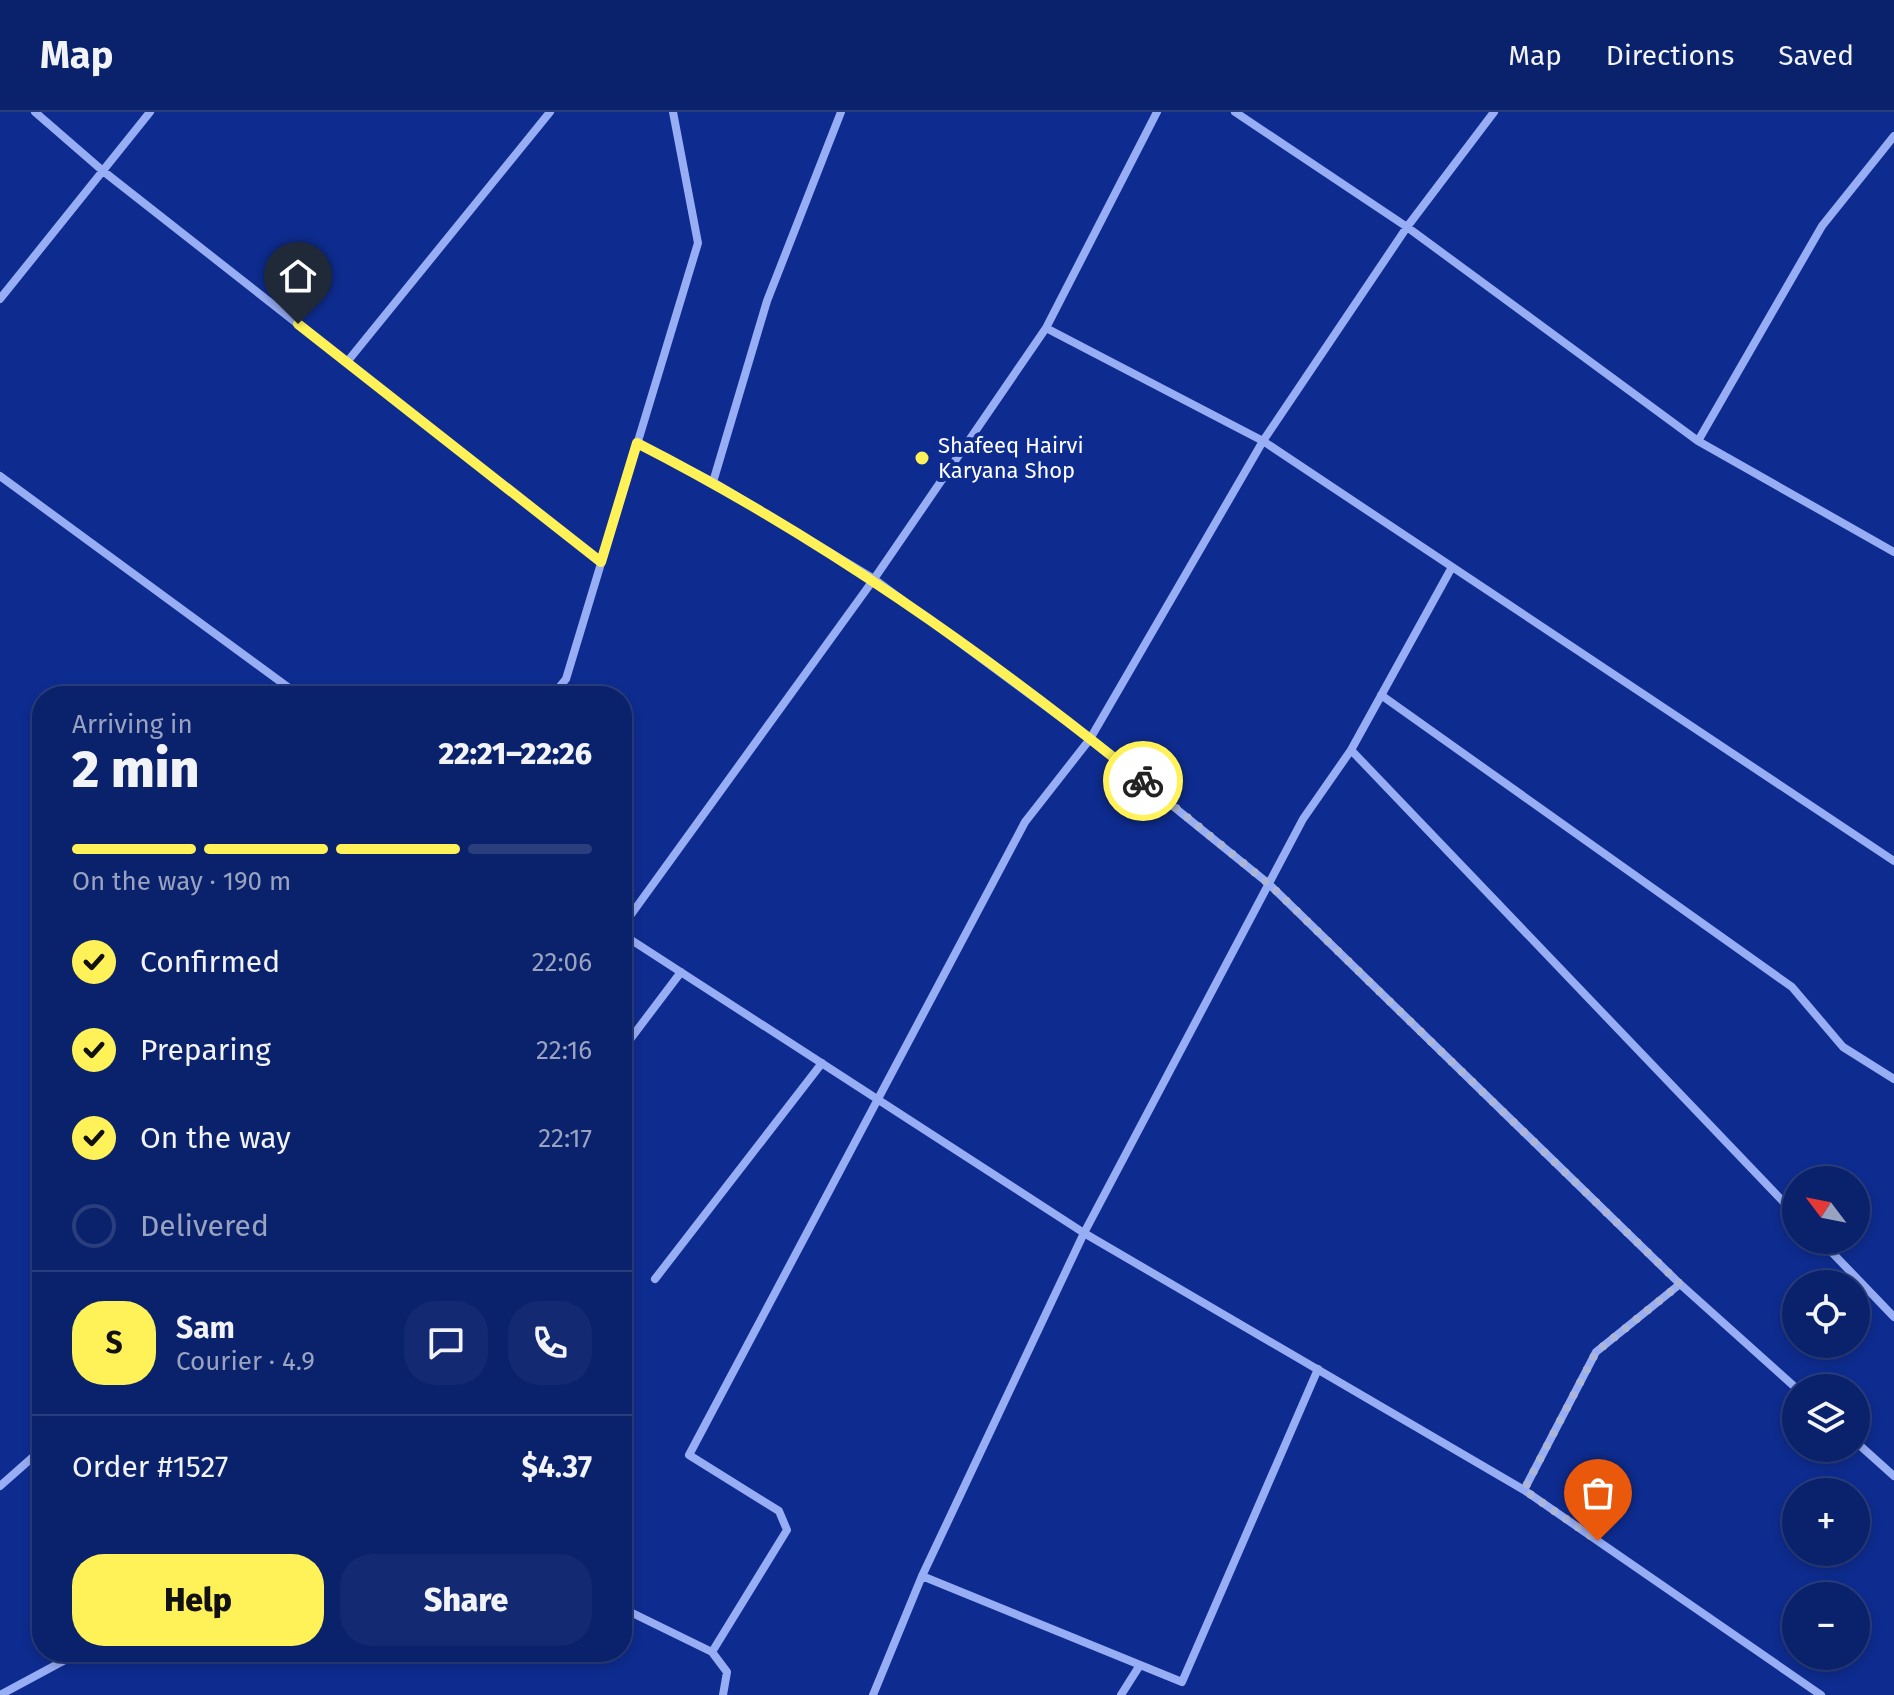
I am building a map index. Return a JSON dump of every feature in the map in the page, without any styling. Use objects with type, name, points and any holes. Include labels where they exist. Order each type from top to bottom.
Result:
[{"type":"street","points":[[35,112],[103,171],[601,562]]},
{"type":"street","points":[[0,299],[150,112]]},
{"type":"street","points":[[347,362],[550,112]]},
{"type":"street","points":[[560,686],[566,679],[698,243],[673,112]]},
{"type":"street","points":[[713,482],[767,301],[841,112]]},
{"type":"street","points":[[632,913],[874,579],[1046,328],[1157,112]]},
{"type":"street","points":[[1235,112],[1407,227],[1698,441],[1894,552]]},
{"type":"street","points":[[712,1652],[787,1530],[779,1511],[689,1455],[1025,822],[1090,739],[1263,441],[1407,227],[1494,112]]},
{"type":"street","points":[[1698,441],[1822,226],[1894,136]]},
{"type":"street","points":[[1046,328],[1263,441],[1894,861]]},
{"type":"street","points":[[637,443],[713,482],[874,579],[1090,739],[1269,884],[1680,1284],[1782,1375]]},
{"type":"street","points":[[0,476],[286,686]]},
{"type":"street","points":[[873,1695],[922,1576],[1084,1233],[1303,819],[1351,750],[1452,567]]},
{"type":"street","points":[[1381,695],[1792,987],[1843,1047],[1894,1079]]},
{"type":"street","points":[[1351,750],[1782,1200]]},
{"type":"street","points":[[632,940],[1084,1233],[1524,1490],[1819,1694]]},
{"type":"street","points":[[632,1037],[681,972]]},
{"type":"street","points":[[655,1279],[822,1063]]},
{"type":"street","points":[[1833,1254],[1894,1317]]},
{"type":"street","points":[[1524,1490],[1596,1352],[1680,1284]]},
{"type":"street","points":[[922,1576],[1182,1682],[1318,1369]]},
{"type":"street","points":[[1870,1455],[1894,1476]]},
{"type":"street","points":[[0,1486],[32,1458]]},
{"type":"street","points":[[632,1613],[712,1652],[727,1672],[723,1695]]},
{"type":"street","points":[[0,1695],[61,1662]]},
{"type":"street","points":[[1121,1695],[1140,1665]]},
{"type":"way so far","points":[[1143,781],[1269,884],[1680,1284],[1596,1352],[1524,1490],[1598,1541]]},
{"type":"place","name":"Shafeeq Hairvi Karyana Shop","points":[[922,458]]},
{"type":"route","points":[[298,324],[601,562],[637,443],[713,482],[874,579],[1143,781]]}]
